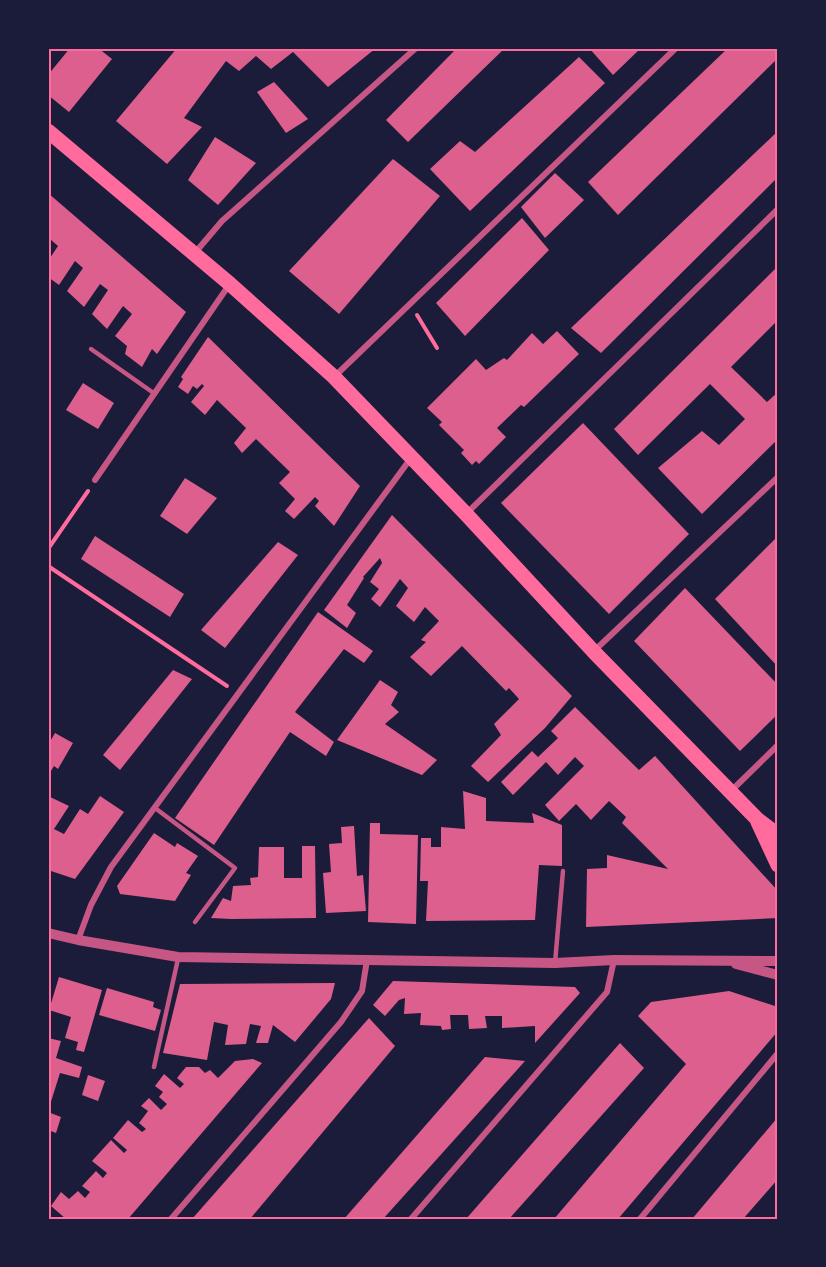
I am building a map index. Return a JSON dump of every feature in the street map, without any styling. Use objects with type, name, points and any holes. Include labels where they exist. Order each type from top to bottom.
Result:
[{"type":"main road","points":[[48,131],[230,284],[334,377],[466,513],[594,652],[757,819],[778,835]]},
{"type":"main road","points":[[757,819],[778,865]]},
{"type":"street","points":[[194,254],[222,221],[416,48]]},
{"type":"street","points":[[334,377],[676,48]]},
{"type":"street","points":[[466,513],[778,209]]},
{"type":"street","points":[[96,480],[230,284]]},
{"type":"street","points":[[78,940],[91,905],[111,867],[412,457]]},
{"type":"street","points":[[594,652],[778,477]]},
{"type":"street","points":[[730,792],[778,745]]},
{"type":"street","points":[[48,933],[178,957],[555,963],[614,960],[778,961]]},
{"type":"street","points":[[171,1219],[341,1022],[363,991],[367,960]]},
{"type":"street","points":[[411,1219],[607,992],[614,960]]},
{"type":"street","points":[[721,960],[778,975]]},
{"type":"street","points":[[640,1219],[778,1053]]},
{"type":"lane","points":[[91,349],[156,394]]},
{"type":"lane","points":[[155,808],[235,868],[195,922]]},
{"type":"lane","points":[[555,963],[562,871]]},
{"type":"lane","points":[[154,1067],[178,957]]},
{"type":"path","points":[[408,306],[417,315],[436,348]]},
{"type":"path","points":[[48,549],[96,480]]},
{"type":"path","points":[[48,566],[239,694]]},
{"type":"building","points":[[70,48],[98,48],[112,59],[69,112],[48,95],[48,75]]},
{"type":"building","points":[[177,48],[376,48],[328,87],[293,52],[271,69],[256,56],[239,71],[226,61],[184,118],[202,127],[167,164],[116,121]]},
{"type":"building","points":[[457,48],[505,48],[408,142],[386,120]]},
{"type":"building","points":[[589,48],[641,48],[613,75]]},
{"type":"building","points":[[728,48],[778,48],[778,58],[618,215],[588,182]]},
{"type":"building","points":[[579,57],[605,83],[470,211],[430,169],[460,141],[475,152]]},
{"type":"building","points":[[274,82],[308,119],[286,133],[257,92]]},
{"type":"building","points":[[778,131],[778,177],[601,353],[571,328]]},
{"type":"building","points":[[215,137],[256,163],[218,205],[188,180]]},
{"type":"building","points":[[393,159],[440,196],[339,314],[289,271]]},
{"type":"building","points":[[555,173],[584,200],[545,238],[521,207]]},
{"type":"building","points":[[48,193],[186,312],[157,354],[152,349],[142,367],[125,354],[127,346],[115,336],[132,314],[123,306],[107,329],[92,314],[108,290],[100,284],[84,307],[67,291],[83,268],[75,261],[59,285],[48,277],[48,261],[58,246],[50,239],[48,242]]},
{"type":"building","points":[[522,218],[549,250],[465,336],[436,303]]},
{"type":"building","points":[[778,266],[778,320],[731,367],[767,402],[778,392],[778,439],[702,514],[658,468],[702,431],[719,445],[745,419],[710,384],[638,455],[614,429]]},
{"type":"building","points":[[557,331],[579,354],[524,407],[521,405],[497,428],[506,437],[479,464],[476,461],[472,465],[461,453],[464,450],[439,425],[442,422],[427,408],[476,359],[486,370],[504,358],[507,360],[532,333],[543,344]]},
{"type":"building","points":[[208,337],[360,486],[334,526],[315,506],[319,501],[315,497],[294,519],[285,511],[295,499],[279,483],[290,472],[256,439],[242,453],[234,443],[246,428],[217,400],[205,415],[191,402],[204,386],[202,384],[197,389],[193,386],[188,394],[178,387],[183,379],[181,377]]},
{"type":"building","points":[[83,383],[114,403],[98,429],[66,410]]},
{"type":"building","points":[[583,423],[689,534],[609,614],[501,503]]},
{"type":"building","points":[[185,478],[217,498],[187,534],[160,516]]},
{"type":"building","points":[[392,515],[572,696],[545,728],[488,782],[471,766],[501,735],[494,724],[519,699],[509,688],[506,691],[462,646],[431,676],[410,657],[426,642],[421,640],[439,621],[425,607],[414,622],[396,606],[408,588],[400,579],[380,607],[371,599],[379,589],[370,582],[382,563],[380,558],[363,577],[347,605],[356,613],[347,628],[324,610]]},
{"type":"building","points":[[95,536],[184,594],[170,617],[81,559]]},
{"type":"building","points":[[778,536],[778,667],[715,599]]},
{"type":"building","points":[[278,542],[298,555],[225,648],[201,630]]},
{"type":"building","points":[[685,588],[778,685],[778,714],[740,751],[634,641]]},
{"type":"building","points":[[318,612],[373,651],[364,663],[344,649],[295,712],[334,742],[326,756],[290,732],[214,845],[175,818]]},
{"type":"building","points":[[173,670],[192,679],[120,770],[103,755]]},
{"type":"building","points":[[380,680],[398,692],[391,705],[399,712],[385,724],[437,760],[422,775],[337,740]]},
{"type":"building","points":[[575,707],[639,770],[655,756],[778,891],[778,918],[586,927],[587,869],[607,868],[607,855],[668,869],[622,823],[626,817],[609,801],[591,820],[576,804],[559,821],[545,805],[584,766],[575,757],[558,775],[546,762],[513,795],[501,782],[532,751],[538,757],[558,738],[551,731]]},
{"type":"building","points":[[55,733],[73,743],[58,769],[54,766],[48,776],[48,745]]},
{"type":"building","points":[[463,791],[486,798],[486,821],[534,823],[532,813],[562,825],[562,866],[539,865],[535,920],[426,921],[428,881],[420,881],[421,838],[431,838],[431,847],[441,847],[441,827],[465,829]]},
{"type":"building","points":[[48,796],[69,806],[54,829],[64,834],[80,809],[88,814],[100,796],[124,812],[75,879],[48,870]]},
{"type":"building","points":[[370,823],[380,823],[380,834],[418,835],[416,924],[368,922]]},
{"type":"building","points":[[354,826],[357,876],[363,875],[366,911],[326,913],[323,873],[331,872],[329,844],[342,843],[341,827]]},
{"type":"building","points":[[154,833],[175,847],[177,843],[198,856],[186,873],[191,875],[175,901],[120,894],[117,886]]},
{"type":"building","points":[[302,846],[315,846],[316,918],[211,918],[223,898],[231,901],[233,886],[251,885],[250,878],[258,877],[259,847],[284,847],[284,878],[302,878]]},
{"type":"building","points":[[59,977],[102,990],[84,1052],[76,1050],[78,1042],[65,1038],[71,1017],[49,1010]]},
{"type":"building","points":[[393,981],[575,987],[580,993],[535,1043],[535,1026],[502,1028],[502,1016],[485,1016],[487,1028],[469,1029],[468,1015],[450,1015],[451,1029],[442,1030],[441,1026],[420,1025],[421,1013],[404,1014],[405,998],[399,1000],[385,1016],[373,1005]]},
{"type":"building","points":[[335,983],[331,999],[295,1042],[273,1025],[268,1043],[256,1043],[261,1026],[250,1024],[246,1044],[225,1045],[228,1025],[214,1022],[207,1060],[163,1053],[180,984]]},
{"type":"building","points":[[107,988],[154,1002],[153,1007],[161,1010],[155,1031],[99,1015]]},
{"type":"building","points":[[729,991],[778,1007],[778,1031],[618,1219],[554,1219],[686,1064],[638,1016],[651,1002]]},
{"type":"building","points":[[369,1018],[395,1046],[250,1219],[192,1219]]},
{"type":"building","points":[[48,1038],[61,1041],[56,1058],[82,1067],[79,1078],[60,1073],[49,1108]]},
{"type":"building","points":[[620,1043],[644,1068],[509,1219],[466,1219]]},
{"type":"building","points":[[485,1057],[525,1061],[383,1219],[344,1219]]},
{"type":"building","points":[[253,1059],[262,1063],[128,1219],[66,1219],[51,1206],[61,1192],[69,1199],[78,1191],[85,1198],[90,1192],[82,1186],[96,1171],[103,1178],[107,1173],[92,1161],[111,1140],[124,1153],[127,1150],[113,1138],[128,1120],[142,1132],[146,1129],[139,1123],[148,1111],[141,1106],[149,1098],[161,1110],[167,1104],[159,1097],[163,1092],[155,1086],[164,1074],[180,1088],[184,1084],[177,1078],[186,1067],[199,1067],[205,1073],[210,1070],[218,1078],[235,1061]]},
{"type":"building","points":[[88,1075],[105,1081],[98,1101],[82,1095]]},
{"type":"building","points":[[48,1112],[61,1117],[56,1133],[48,1130]]},
{"type":"building","points":[[778,1117],[778,1179],[743,1219],[692,1219]]}]
